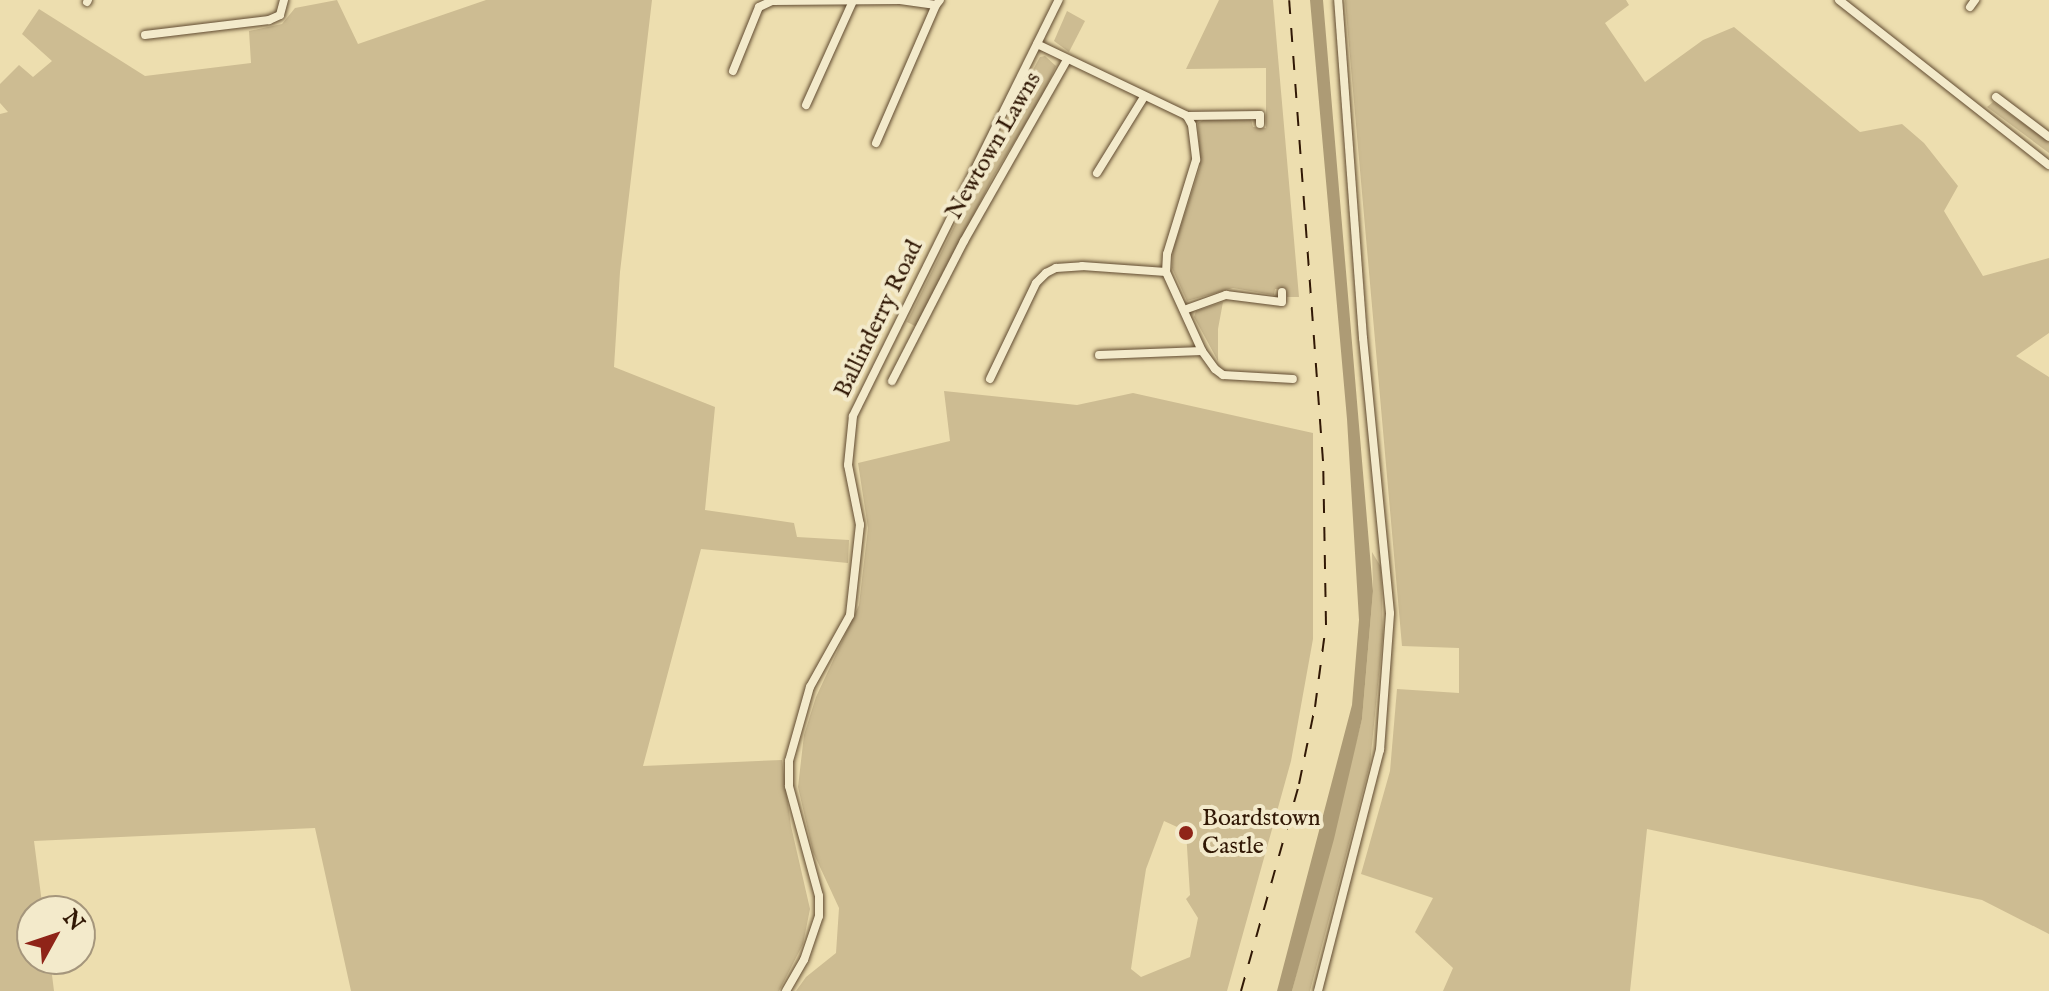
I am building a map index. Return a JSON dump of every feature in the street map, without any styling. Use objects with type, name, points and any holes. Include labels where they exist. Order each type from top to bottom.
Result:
[{"type":"street","points":[[145,35],[269,20],[280,15],[284,0]]},
{"type":"street","name":"Ballinderry Road","points":[[786,991],[804,960],[819,916],[819,896],[789,786],[789,761],[794,733],[810,687],[850,615],[860,525],[848,465],[853,416],[1059,0]]},
{"type":"street","points":[[1318,991],[1380,750],[1390,613],[1363,338],[1338,0]]},
{"type":"street","points":[[1839,0],[2049,165]]},
{"type":"street","points":[[733,71],[759,7],[772,1],[938,2],[876,143]]},
{"type":"street","points":[[806,105],[853,1]]},
{"type":"street","name":"Newtown Lawns","points":[[1037,44],[1187,116],[1260,115],[1260,124]]},
{"type":"street","name":"Newtown Lawns","points":[[892,381],[964,241],[1067,60]]},
{"type":"street","points":[[1097,173],[1144,97]]},
{"type":"street","points":[[1996,97],[2049,137]]},
{"type":"street","points":[[1187,116],[1192,125],[1196,160],[1167,254],[1166,272],[1202,351],[1223,375],[1293,379]]},
{"type":"street","points":[[990,379],[1036,283],[1046,273],[1056,268],[1082,266],[1166,272]]},
{"type":"street","points":[[1184,310],[1226,295],[1282,302],[1282,292]]},
{"type":"street","points":[[1099,355],[1202,351]]},
{"type":"shaded area","points":[[337,0],[358,44],[486,0],[652,0],[620,272],[614,367],[715,407],[705,510],[794,523],[797,537],[849,540],[848,563],[701,549],[643,766],[782,760],[791,826],[810,909],[803,944],[779,991],[351,991],[315,828],[34,841],[41,895],[16,895],[16,975],[52,975],[54,991],[0,991],[0,114],[8,112],[0,103],[0,84],[19,65],[33,77],[52,61],[22,34],[39,9],[145,76],[251,63],[249,31],[282,24],[295,8]]},
{"type":"shaded area","points":[[1219,0],[1273,0],[1299,297],[1287,297],[1286,290],[1275,289],[1274,295],[1233,288],[1187,301],[1172,268],[1173,250],[1200,167],[1198,123],[1205,119],[1251,119],[1253,127],[1266,128],[1266,68],[1186,69]]},
{"type":"shaded area","points":[[1310,0],[1323,0],[1373,591],[1362,719],[1334,839],[1292,991],[1277,991],[1352,705],[1359,620],[1347,419]]},
{"type":"shaded area","points":[[1345,0],[1626,0],[1629,5],[1605,23],[1645,82],[1703,40],[1734,27],[1860,132],[1902,124],[1924,143],[1958,186],[1944,211],[1983,276],[2049,258],[2049,333],[2016,356],[2049,377],[2049,934],[1982,900],[1647,829],[1630,991],[1443,991],[1453,968],[1415,932],[1433,898],[1361,874],[1390,771],[1397,689],[1459,693],[1459,648],[1402,646]]},
{"type":"shaded area","points":[[1067,11],[1085,21],[1069,52],[1054,41]]},
{"type":"shaded area","points":[[1045,56],[1056,66],[1043,95],[993,177],[917,327],[907,322],[1018,97],[1040,57]]},
{"type":"shaded area","points":[[1993,102],[2049,142],[2049,153],[1987,107]]},
{"type":"shaded area","points":[[1223,302],[1218,329],[1218,361],[1194,317],[1196,311]]},
{"type":"shaded area","points":[[944,391],[1077,405],[1133,393],[1313,433],[1313,639],[1291,761],[1227,991],[796,991],[806,977],[836,953],[839,908],[813,852],[798,787],[804,735],[816,697],[859,605],[868,528],[858,463],[950,441]],"holes":[[[1164,821],[1186,831],[1190,895],[1186,899],[1198,918],[1190,957],[1141,977],[1131,969],[1146,869]]]},
{"type":"shaded area","points":[[1372,552],[1381,567],[1383,635],[1370,764],[1310,991],[1292,991],[1362,719],[1373,591]]},
{"type":"railway","points":[[1241,991],[1299,784],[1315,707],[1326,625],[1323,461],[1289,0]]},
{"type":"place","name":"Boardstown Castle","points":[[1186,833]]}]
